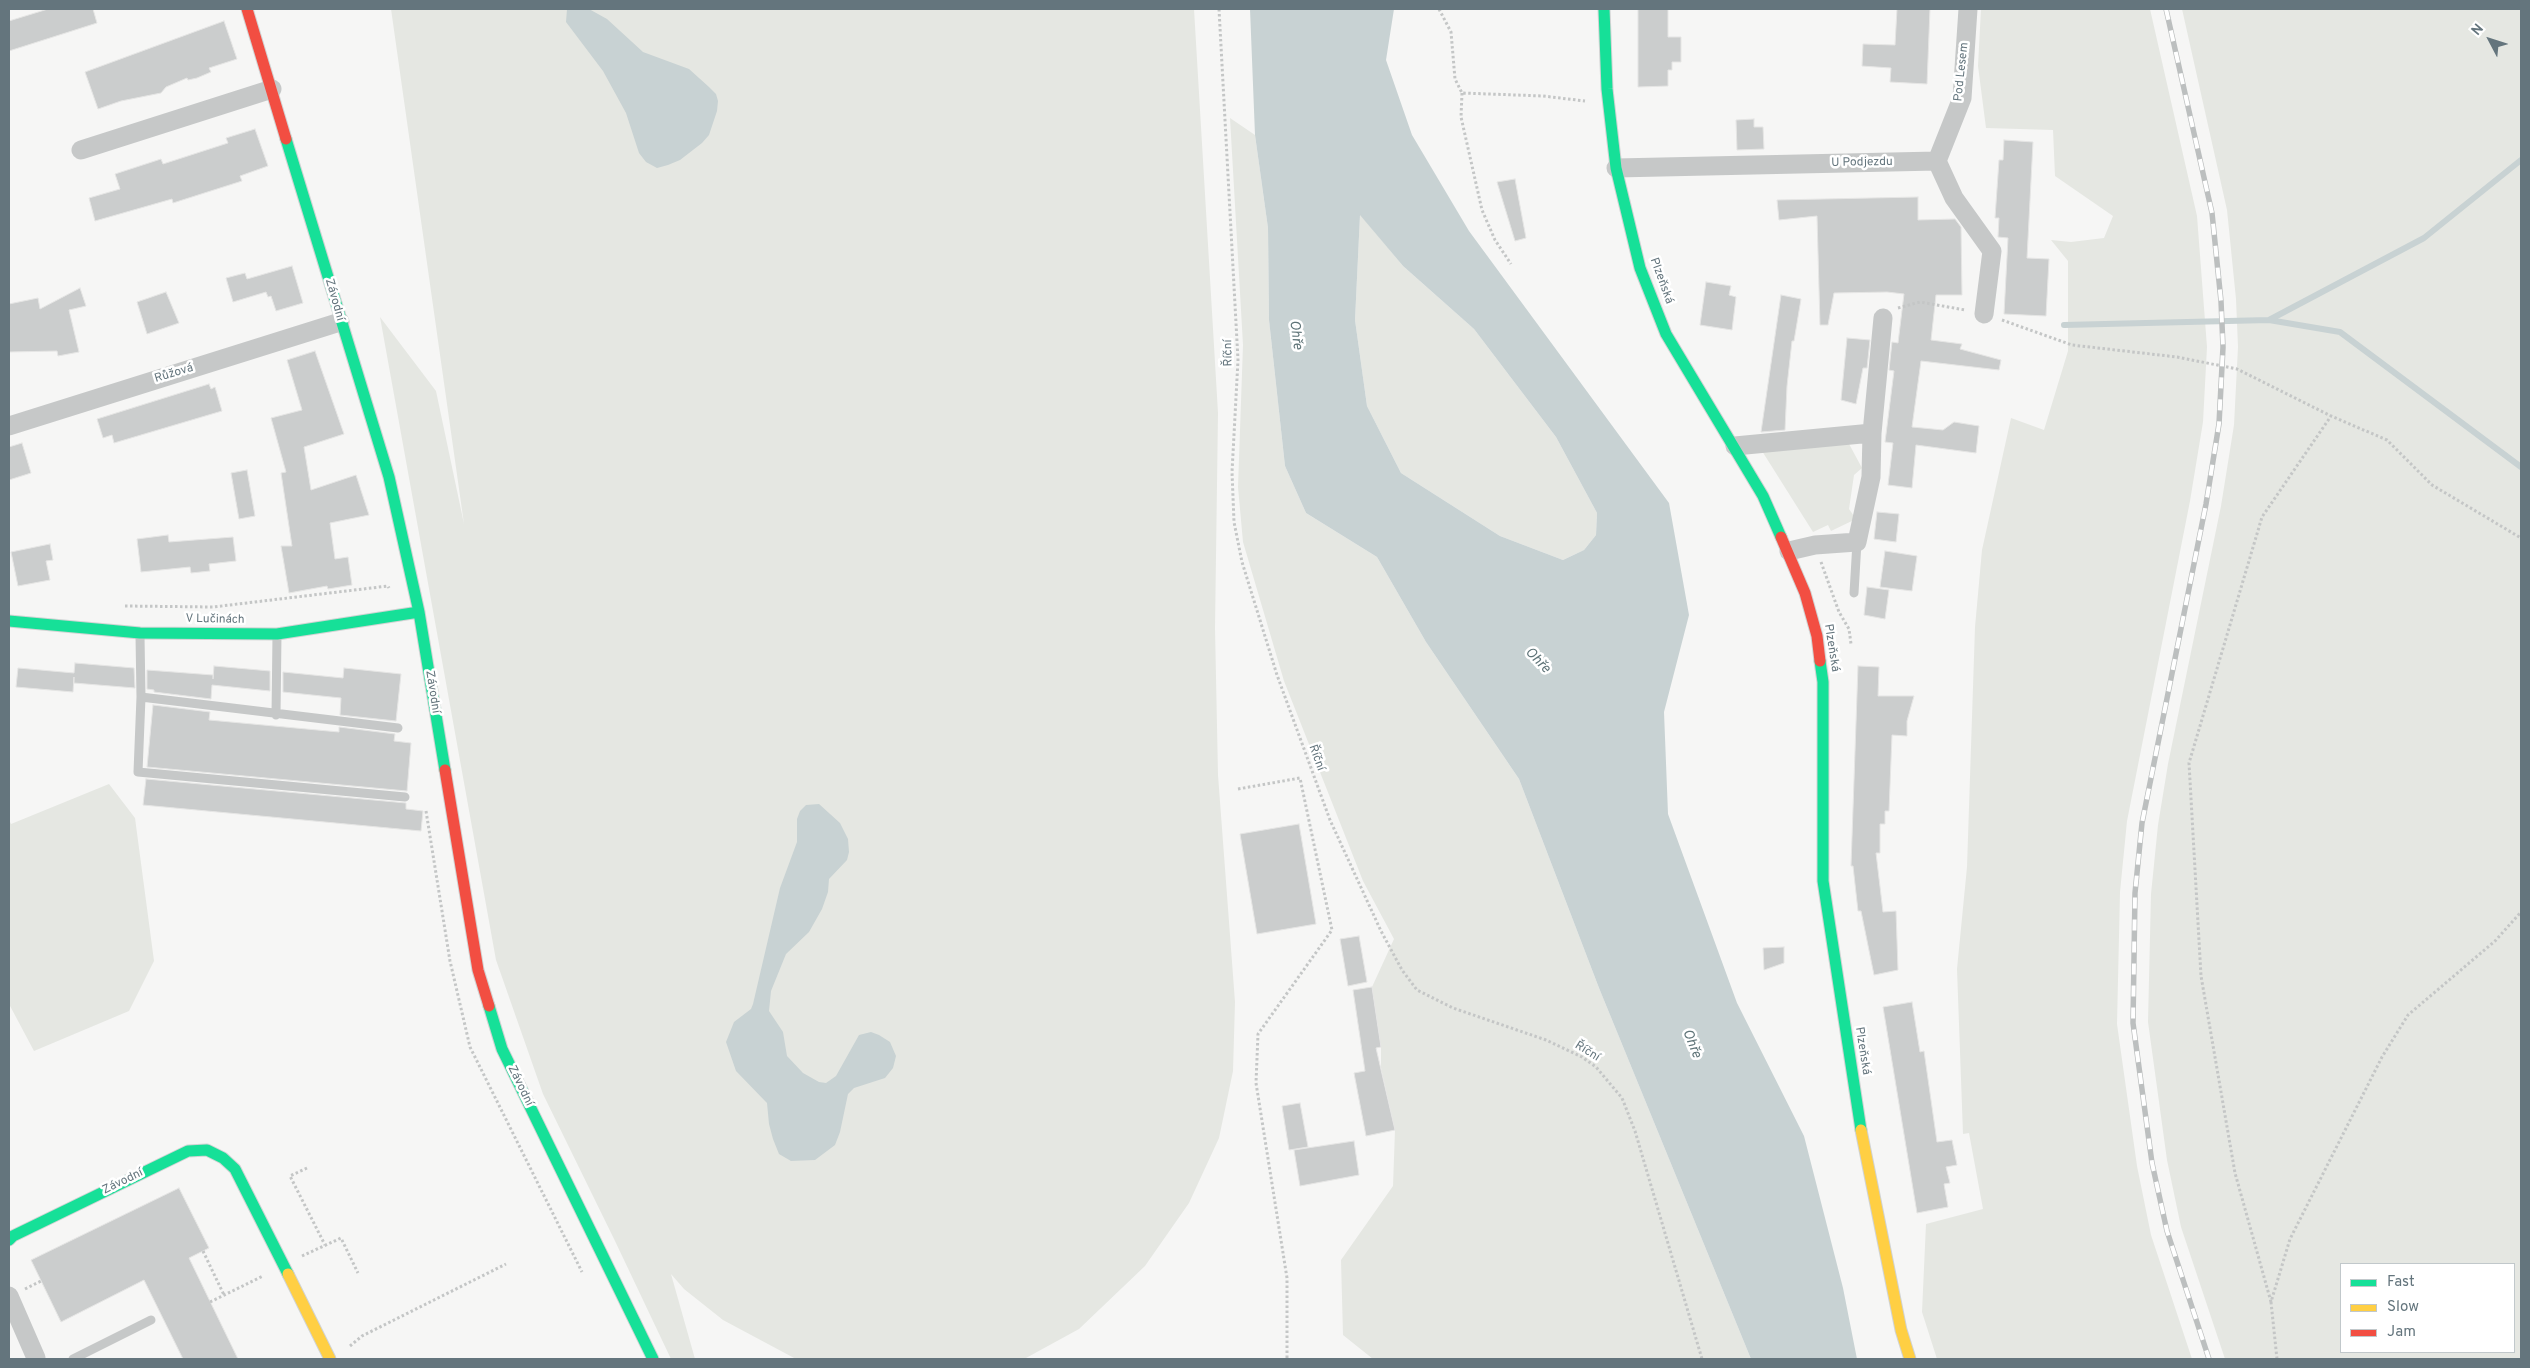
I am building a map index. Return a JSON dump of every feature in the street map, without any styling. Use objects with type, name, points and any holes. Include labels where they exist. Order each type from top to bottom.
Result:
[{"type":"street","name":"Závodní","points":[[248,9],[340,322],[389,477],[419,612],[478,970],[502,1049],[653,1359]]},
{"type":"street","name":"Plzeňská","points":[[1604,9],[1608,101],[1616,168],[1640,268],[1666,334],[1735,446],[1763,496],[1789,551],[1805,593],[1821,657],[1824,729],[1823,881],[1863,1144],[1901,1330],[1910,1359]]},
{"type":"street","name":"Pod Lesem","points":[[1937,160],[1962,98],[1968,9]]},
{"type":"street","points":[[81,150],[272,89]]},
{"type":"street","points":[[1937,160],[1954,198],[1992,251],[1984,314]]},
{"type":"street","name":"U Podjezdu","points":[[1616,168],[1937,160]]},
{"type":"street","points":[[1789,551],[1816,545],[1857,542],[1870,477],[1872,433],[1883,318]]},
{"type":"street","name":"Růžová","points":[[9,426],[340,322]]},
{"type":"street","points":[[1735,446],[1872,433]]},
{"type":"street","name":"V Lučinách","points":[[9,621],[140,633],[277,634],[419,612]]},
{"type":"street","name":"Závodní","points":[[9,1240],[13,1236],[188,1151],[207,1150],[223,1158],[235,1169],[330,1359]]},
{"type":"street","points":[[9,1296],[36,1358]]},
{"type":"lane","points":[[1854,593],[1857,542]]},
{"type":"lane","points":[[140,633],[141,697],[138,772],[405,797]]},
{"type":"lane","points":[[276,715],[277,634]]},
{"type":"lane","points":[[141,697],[276,715],[398,728]]},
{"type":"lane","points":[[72,1359],[151,1320]]},
{"type":"path","name":"Říční","points":[[1219,9],[1238,360],[1232,472],[1234,522],[1242,562],[1277,675],[1330,820],[1402,970],[1417,990],[1453,1008],[1546,1040],[1582,1057],[1596,1067],[1622,1098],[1635,1132],[1702,1359]]},
{"type":"path","points":[[1439,9],[1451,32],[1454,79],[1462,92],[1461,117],[1482,210],[1495,240],[1511,264]]},
{"type":"path","points":[[1462,92],[1543,96],[1580,102],[1608,101]]},
{"type":"path","points":[[1883,318],[1896,308],[1920,302],[1984,314],[2072,345],[2177,357],[2237,369],[2331,416],[2387,440],[2432,484],[2521,538]]},
{"type":"path","points":[[2277,1359],[2271,1302],[2235,1173],[2201,976],[2189,763],[2262,517],[2331,416]]},
{"type":"path","points":[[121,606],[213,607],[388,586],[394,616]]},
{"type":"path","points":[[1238,788],[1300,778],[1332,930],[1258,1034],[1256,1082],[1287,1278],[1287,1359]]},
{"type":"path","points":[[424,802],[450,961],[470,1047],[587,1281]]},
{"type":"path","points":[[2271,1302],[2290,1239],[2382,1057],[2408,1015],[2495,941],[2521,912]]},
{"type":"path","points":[[307,1168],[290,1176],[325,1245]]},
{"type":"path","points":[[203,1251],[224,1295]]},
{"type":"path","points":[[348,1354],[355,1340],[362,1336],[506,1264]]},
{"type":"shaded area","points":[[391,9],[1194,9],[1218,413],[1215,628],[1218,775],[1235,1002],[1233,1071],[1219,1138],[1189,1203],[1145,1266],[1079,1329],[1026,1358],[796,1359],[723,1320],[684,1289],[671,1274],[695,1359],[671,1359],[543,1094],[496,960],[380,317],[436,391],[464,524]]},
{"type":"shaded area","points":[[1981,9],[2150,9],[2197,216],[2207,347],[2203,422],[2190,501],[2127,821],[2120,892],[2117,1024],[2137,1166],[2151,1235],[2192,1359],[1937,1359],[1922,1312],[1926,1224],[1983,1209],[1969,1133],[1963,1134],[1957,969],[1967,867],[1975,627],[1982,550],[2011,418],[2044,430],[2068,351],[2068,261],[2051,240],[2071,242],[2104,238],[2113,216],[2055,176],[2053,130],[1986,128],[1978,66]]},
{"type":"shaded area","points":[[2182,9],[2521,9],[2521,1359],[2225,1359],[2181,1227],[2167,1160],[2148,1022],[2151,894],[2158,825],[2168,764],[2221,506],[2234,425],[2238,347],[2236,299],[2227,210]]},
{"type":"shaded area","points":[[1230,118],[1255,135],[1268,228],[1269,320],[1285,466],[1306,513],[1377,557],[1426,642],[1519,779],[1599,988],[1751,1359],[1373,1359],[1343,1335],[1341,1260],[1393,1186],[1395,1130],[1381,1068],[1381,1047],[1372,987],[1394,939],[1363,881],[1284,681],[1243,542],[1238,487],[1243,345]]},
{"type":"shaded area","points":[[1360,214],[1403,266],[1474,329],[1556,437],[1597,513],[1596,535],[1584,550],[1563,560],[1500,536],[1401,473],[1367,406],[1355,320]]},
{"type":"shaded area","points":[[1848,442],[1862,468],[1854,475],[1849,509],[1856,519],[1831,531],[1828,525],[1813,532],[1762,451]]},
{"type":"shaded area","points":[[109,784],[135,818],[154,961],[129,1011],[34,1051],[9,1004],[9,820],[11,824]]},
{"type":"water","points":[[567,9],[589,9],[607,19],[643,52],[689,69],[709,87],[716,94],[718,101],[717,111],[709,135],[702,143],[680,160],[668,165],[657,168],[646,162],[639,153],[626,113],[603,71],[566,22]]},
{"type":"water","name":"Ohře","points":[[1250,9],[1394,9],[1386,60],[1412,135],[1469,231],[1669,503],[1689,615],[1664,712],[1668,814],[1737,1003],[1804,1136],[1843,1288],[1857,1359],[1751,1359],[1599,988],[1519,779],[1426,642],[1377,557],[1306,513],[1285,466],[1269,320],[1268,228],[1255,135]],"holes":[[[1360,215],[1403,266],[1474,329],[1556,437],[1597,513],[1596,535],[1584,550],[1563,560],[1500,536],[1401,473],[1367,406],[1355,320]]]},
{"type":"water","points":[[819,804],[840,823],[848,839],[849,852],[847,860],[829,879],[828,892],[822,909],[809,932],[786,954],[771,991],[769,1011],[783,1032],[787,1056],[803,1073],[819,1082],[826,1083],[836,1076],[859,1035],[871,1032],[879,1035],[890,1042],[896,1056],[893,1068],[885,1078],[854,1088],[848,1094],[840,1132],[835,1145],[815,1160],[791,1161],[779,1154],[769,1124],[767,1103],[736,1071],[726,1042],[734,1022],[751,1009],[753,1004],[780,888],[797,842],[797,819],[800,811],[806,805]]},
{"type":"building","points":[[48,9],[93,9],[97,23],[9,51],[9,21]]},
{"type":"building","points":[[1638,9],[1668,9],[1668,37],[1681,37],[1681,62],[1672,62],[1672,70],[1668,70],[1668,86],[1638,87]]},
{"type":"building","points":[[1897,9],[1930,9],[1927,84],[1890,82],[1891,68],[1862,66],[1863,44],[1895,45]]},
{"type":"building","points":[[224,21],[237,59],[209,68],[211,72],[197,78],[188,80],[187,78],[166,87],[161,93],[121,101],[98,109],[85,72]]},
{"type":"building","points":[[1754,119],[1754,127],[1763,127],[1764,149],[1737,150],[1736,120]]},
{"type":"building","points":[[255,129],[268,166],[240,176],[242,181],[173,203],[172,199],[95,221],[89,198],[120,189],[115,174],[161,159],[163,164],[228,143],[226,138]]},
{"type":"building","points":[[2004,140],[2033,142],[2027,258],[2049,259],[2046,316],[2004,314],[2008,238],[1998,237],[1999,218],[1995,218],[1999,160],[2003,160]]},
{"type":"building","points":[[1515,179],[1526,238],[1515,241],[1497,182]]},
{"type":"building","points":[[1918,197],[1918,220],[1955,219],[1961,227],[1962,295],[1936,295],[1931,340],[1962,344],[1960,349],[2001,360],[1999,370],[1921,361],[1912,427],[1943,430],[1954,422],[1979,426],[1976,453],[1916,445],[1912,488],[1888,485],[1893,443],[1885,442],[1894,371],[1889,370],[1892,342],[1898,343],[1904,294],[1887,292],[1834,293],[1828,325],[1820,325],[1817,216],[1779,220],[1777,200]]},
{"type":"building","points":[[292,266],[303,303],[276,311],[271,296],[268,297],[266,292],[233,302],[226,278],[245,273],[247,279]]},
{"type":"building","points":[[1706,282],[1731,286],[1729,295],[1736,297],[1732,330],[1700,325]]},
{"type":"building","points":[[80,288],[86,306],[69,310],[79,352],[58,356],[57,351],[9,352],[9,304],[38,298],[40,309]]},
{"type":"building","points":[[166,292],[179,323],[147,334],[137,302]]},
{"type":"building","points":[[1781,295],[1801,299],[1794,341],[1792,341],[1785,430],[1761,432]]},
{"type":"building","points":[[1847,338],[1870,340],[1867,368],[1863,368],[1856,404],[1841,400]]},
{"type":"building","points":[[315,351],[344,434],[304,447],[311,490],[356,475],[369,515],[330,523],[335,559],[348,557],[352,585],[328,589],[327,586],[289,593],[281,546],[292,546],[281,473],[286,472],[271,418],[302,410],[287,360]]},
{"type":"building","points":[[209,384],[211,389],[215,387],[222,411],[114,443],[112,435],[103,438],[97,419]]},
{"type":"building","points":[[22,443],[31,473],[9,480],[9,447]]},
{"type":"building","points":[[247,470],[255,516],[239,519],[231,473]]},
{"type":"building","points":[[1877,512],[1899,514],[1896,542],[1874,539]]},
{"type":"building","points":[[168,535],[169,542],[233,537],[236,561],[209,564],[210,571],[191,573],[190,567],[141,572],[137,539]]},
{"type":"building","points":[[50,544],[53,560],[46,561],[50,580],[18,586],[11,552]]},
{"type":"building","points":[[1885,551],[1917,556],[1912,591],[1880,587]]},
{"type":"building","points":[[1867,587],[1889,590],[1885,619],[1864,615]]},
{"type":"building","points":[[75,663],[134,668],[135,688],[74,683],[74,677],[73,692],[16,687],[18,668],[74,673]]},
{"type":"building","points":[[214,666],[270,671],[270,691],[212,685],[211,699],[154,692],[154,690],[147,689],[147,670],[213,675],[213,679]]},
{"type":"building","points":[[1858,666],[1879,667],[1878,696],[1914,696],[1907,721],[1907,736],[1892,735],[1889,811],[1885,811],[1885,824],[1880,824],[1880,853],[1876,853],[1883,912],[1896,911],[1898,970],[1874,975],[1861,911],[1858,911],[1853,866],[1851,866]]},
{"type":"building","points":[[344,668],[401,674],[396,721],[340,715],[341,698],[283,692],[283,672],[343,678]]},
{"type":"building","points":[[153,705],[210,712],[209,720],[339,732],[339,727],[395,734],[394,741],[411,743],[407,791],[147,767]]},
{"type":"building","points":[[146,779],[406,803],[406,809],[423,811],[421,831],[143,805]]},
{"type":"building","points":[[1299,824],[1316,924],[1257,934],[1240,834]]},
{"type":"building","points":[[1359,936],[1367,982],[1348,986],[1340,939]]},
{"type":"building","points":[[1784,947],[1784,963],[1764,970],[1763,948]]},
{"type":"building","points":[[1372,987],[1381,1047],[1376,1048],[1395,1130],[1366,1136],[1354,1073],[1365,1071],[1353,990]]},
{"type":"building","points":[[1912,1002],[1920,1052],[1924,1051],[1937,1142],[1952,1140],[1957,1165],[1946,1167],[1950,1183],[1944,1184],[1948,1207],[1917,1213],[1883,1007]]},
{"type":"building","points":[[1300,1103],[1308,1147],[1289,1150],[1282,1106]]},
{"type":"building","points":[[1354,1141],[1359,1175],[1300,1186],[1294,1150]]},
{"type":"building","points":[[179,1188],[209,1248],[189,1258],[238,1359],[183,1359],[144,1280],[61,1322],[31,1260]]},
{"type":"waterway","points":[[2064,325],[2269,320],[2424,238],[2521,160]]},
{"type":"waterway","points":[[2269,320],[2340,332],[2521,467]]},
{"type":"railway","points":[[2166,9],[2212,213],[2221,301],[2223,347],[2219,424],[2206,504],[2142,823],[2135,893],[2133,1023],[2152,1163],[2167,1231],[2209,1359]]},
{"type":"traffic: fast","points":[[1604,9],[1607,89],[1616,168],[1640,268],[1666,334],[1763,496],[1781,537]]},
{"type":"traffic: fast","points":[[286,139],[389,477],[419,612],[445,770]]},
{"type":"traffic: fast","points":[[9,621],[140,633],[277,634],[419,612]]},
{"type":"traffic: fast","points":[[1820,661],[1823,682],[1823,881],[1861,1130]]},
{"type":"traffic: fast","points":[[489,1006],[502,1049],[653,1359]]},
{"type":"traffic: fast","points":[[9,1240],[13,1236],[188,1151],[207,1150],[223,1158],[235,1169],[288,1274]]},
{"type":"traffic: slow","points":[[1861,1130],[1901,1330],[1910,1359]]},
{"type":"traffic: slow","points":[[288,1274],[330,1359]]},
{"type":"traffic: jam","points":[[247,9],[286,139]]},
{"type":"traffic: jam","points":[[1781,537],[1805,593],[1817,636],[1820,661]]},
{"type":"traffic: jam","points":[[445,770],[478,970],[489,1006]]}]
